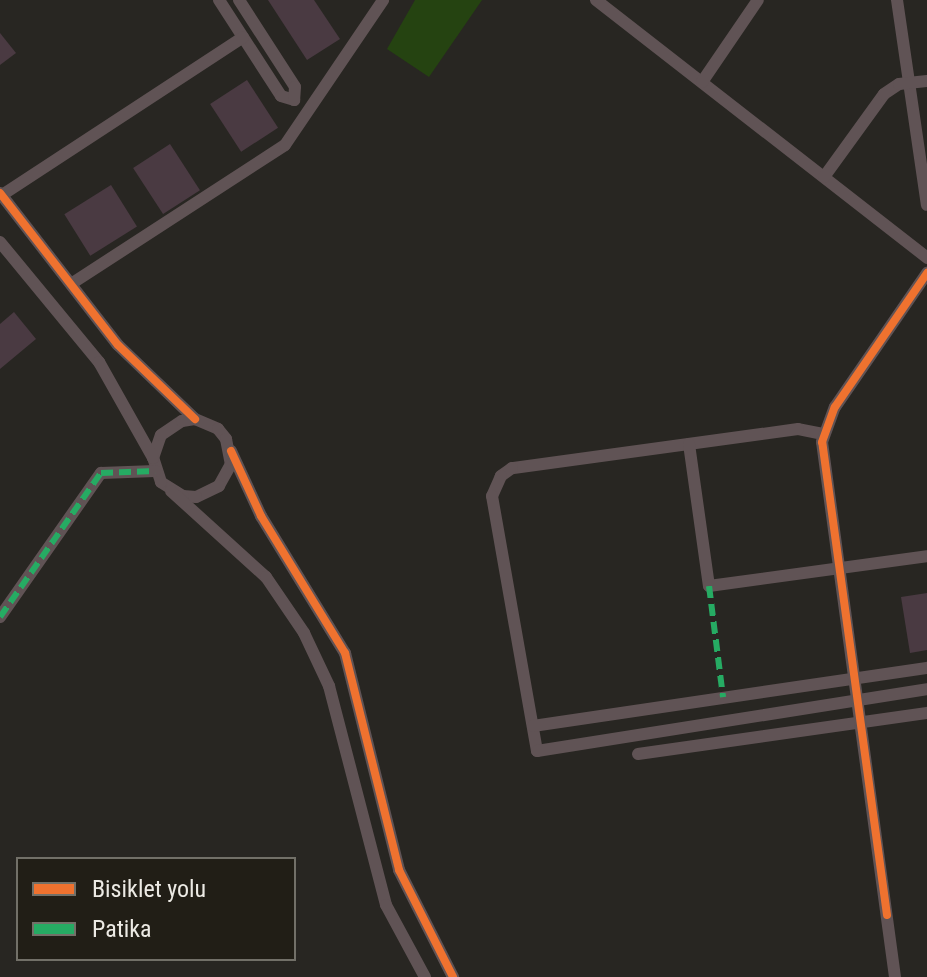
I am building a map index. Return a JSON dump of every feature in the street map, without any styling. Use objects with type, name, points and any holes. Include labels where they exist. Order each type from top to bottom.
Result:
[{"type":"street","points":[[219,0],[281,96],[294,100],[308,115]]},
{"type":"street","points":[[239,0],[295,87],[294,100]]},
{"type":"street","points":[[71,284],[285,145],[383,0]]},
{"type":"street","points":[[596,0],[927,258]]},
{"type":"street","points":[[702,82],[758,0]]},
{"type":"street","points":[[897,0],[927,205]]},
{"type":"street","points":[[243,37],[1,194],[118,345],[195,419],[218,429],[231,451],[261,516],[345,653],[399,870],[453,977]]},
{"type":"street","points":[[824,177],[884,94],[909,83],[927,81]]},
{"type":"street","points":[[0,242],[99,362],[171,491],[266,577],[304,633],[329,686],[386,905],[425,977]]},
{"type":"street","points":[[895,977],[838,568],[823,434],[835,407],[927,273]]},
{"type":"street","points":[[154,465],[161,435],[195,419]]},
{"type":"street","points":[[823,434],[798,429],[512,468],[494,486],[537,751],[572,742],[927,689]]},
{"type":"street","points":[[689,444],[709,586],[927,556]]},
{"type":"street","points":[[171,491],[196,497],[208,494],[227,476],[231,451]]},
{"type":"street","points":[[0,617],[101,473],[154,465]]},
{"type":"street","points":[[533,726],[927,668]]},
{"type":"street","points":[[723,697],[732,741]]},
{"type":"street","points":[[638,754],[927,713]]},
{"type":"green space","points":[[415,0],[482,0],[429,77],[387,49]]},
{"type":"building","points":[[268,0],[314,0],[340,39],[307,60]]},
{"type":"building","points":[[0,33],[16,53],[0,65]]},
{"type":"building","points":[[247,80],[278,128],[241,152],[210,104]]},
{"type":"building","points":[[170,144],[200,190],[163,214],[133,168]]},
{"type":"building","points":[[111,185],[137,227],[90,256],[64,214]]},
{"type":"building","points":[[14,312],[36,339],[0,369],[0,324]]},
{"type":"building","points":[[927,593],[927,650],[910,653],[901,597]]},
{"type":"marked path","points":[[0,617],[101,473],[155,471]]},
{"type":"marked path","points":[[709,586],[723,697]]},
{"type":"cycle path","points":[[0,193],[118,345],[195,419]]},
{"type":"cycle path","points":[[887,915],[822,442],[835,407],[927,273]]},
{"type":"cycle path","points":[[231,451],[261,516],[345,653],[399,870],[453,977]]}]
